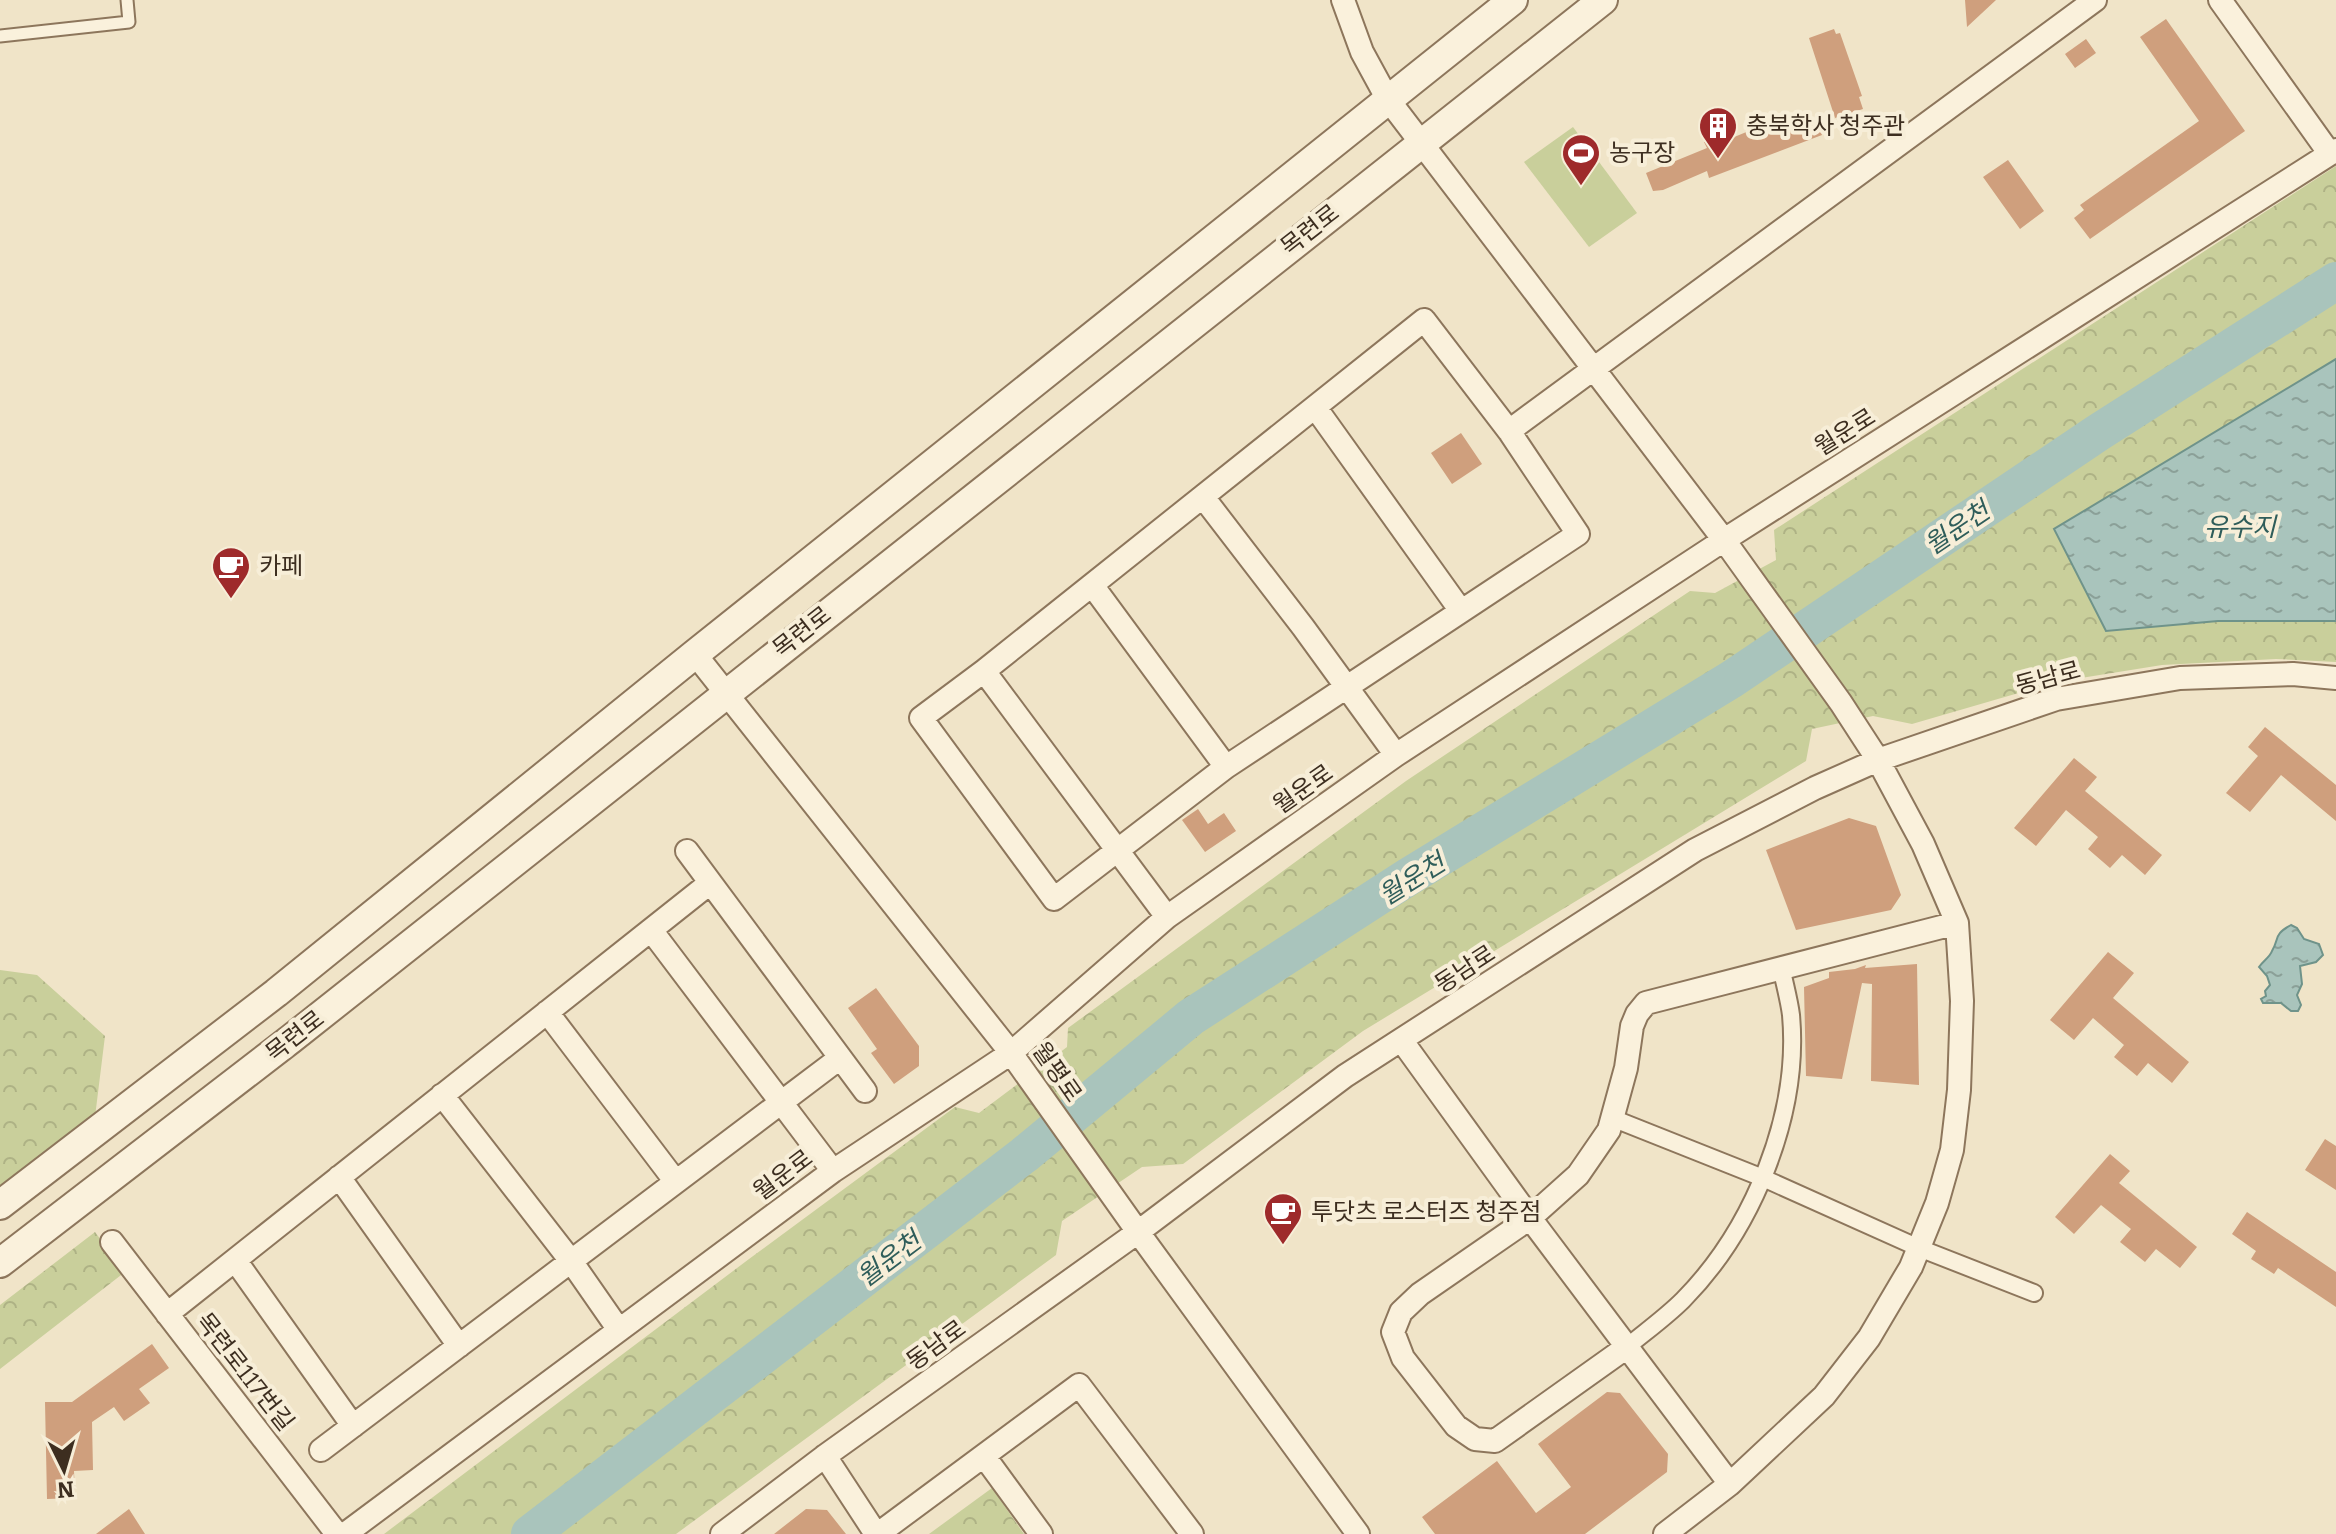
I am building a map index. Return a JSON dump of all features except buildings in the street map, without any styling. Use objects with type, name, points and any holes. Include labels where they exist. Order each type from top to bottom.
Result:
[{"type":"street","points":[[1343,0],[1362,52],[1387,98],[1724,540],[1841,703],[1878,760],[1923,844],[1957,923],[1962,1001],[1959,1090],[1952,1150],[1937,1203],[1911,1267],[1869,1338],[1824,1396],[1730,1484],[1665,1534]]},
{"type":"street","name":"목련로","points":[[0,1205],[276,993],[1387,98],[1513,0]]},
{"type":"street","name":"목련로","points":[[0,1263],[291,1039],[1603,0]]},
{"type":"street","points":[[1509,431],[2095,0]]},
{"type":"street","points":[[2220,0],[2333,152]]},
{"type":"street","name":"월운로","points":[[345,1534],[833,1171],[1011,1053],[1167,917],[1396,755],[1724,540],[2333,152]]},
{"type":"street","points":[[1424,320],[1509,431],[1578,534],[1226,767],[1054,899],[921,718],[1424,320]]},
{"type":"street","points":[[1315,407],[1461,611]]},
{"type":"street","points":[[1203,497],[1396,755]]},
{"type":"street","points":[[1092,585],[1226,767]]},
{"type":"street","name":"월평로","points":[[695,654],[1011,1053],[1358,1534]]},
{"type":"street","points":[[984,671],[1167,917]]},
{"type":"street","name":"동남로","points":[[722,1534],[825,1456],[1138,1232],[1345,1076],[1695,850],[1815,788],[1878,760],[2056,699],[2180,678],[2293,674],[2336,678]]},
{"type":"street","points":[[687,851],[865,1091]]},
{"type":"street","points":[[167,1314],[710,883]]},
{"type":"street","points":[[1781,966],[1791,1015],[1790,1075],[1781,1127],[1763,1178],[1736,1233],[1684,1299],[1627,1347],[1495,1441],[1475,1439],[1456,1426],[1403,1358],[1393,1332],[1401,1312],[1431,1286],[1530,1218],[1578,1175],[1609,1130],[1626,1068],[1632,1026],[1646,1003],[1781,966],[1957,923]]},
{"type":"street","points":[[651,930],[833,1171]]},
{"type":"street","points":[[547,1012],[676,1182]]},
{"type":"street","points":[[1402,1041],[1530,1218],[1730,1484]]},
{"type":"street","points":[[321,1450],[840,1058]]},
{"type":"street","points":[[442,1095],[571,1261],[619,1330]]},
{"type":"street","points":[[1612,1118],[1763,1178],[1919,1248],[2034,1293]]},
{"type":"street","points":[[339,1177],[459,1346]]},
{"type":"street","name":"목련로117번길","points":[[112,1242],[337,1534]]},
{"type":"street","points":[[235,1260],[353,1426]]},
{"type":"street","points":[[825,1456],[877,1534],[1079,1385],[1192,1534]]},
{"type":"street","points":[[984,1456],[1041,1534]]},
{"type":"lane","points":[[0,36],[129,22],[127,0]]},
{"type":"green space","name":"농구장","points":[[1573,127],[1637,213],[1589,247],[1524,162]]},
{"type":"green space","points":[[2336,166],[2336,662],[2276,659],[2162,665],[2056,682],[1912,724],[1873,716],[1812,729],[1806,761],[1363,1031],[1183,1164],[1142,1167],[1062,1221],[1056,1255],[676,1534],[384,1534],[955,1107],[979,1113],[1067,1047],[1068,1028],[1406,781],[1690,591],[1715,593],[1776,560],[1774,530]]},
{"type":"green space","points":[[0,970],[37,975],[105,1036],[94,1125],[0,1191]]},
{"type":"green space","points":[[95,1232],[125,1272],[0,1369],[0,1305]]},
{"type":"green space","points":[[992,1488],[1024,1534],[929,1534]]},
{"type":"water","name":"유수지","points":[[2336,359],[2336,621],[2218,621],[2106,631],[2054,529]]},
{"type":"water","points":[[2291,925],[2304,939],[2319,944],[2323,955],[2316,962],[2300,966],[2302,984],[2297,995],[2301,1005],[2298,1011],[2291,1011],[2281,1003],[2263,1003],[2261,999],[2266,996],[2265,991],[2270,985],[2259,967],[2271,953],[2279,934]]},
{"type":"waterway","name":"월운천","points":[[530,1534],[1024,1155],[1191,1017],[1408,877],[1732,679],[2099,432],[2336,281]]},
{"type":"place","name":"충북학사 청주관","points":[[1718,160]]},
{"type":"place","name":"농구장","points":[[1581,187]]},
{"type":"place","name":"카페","points":[[231,600]]},
{"type":"place","name":"투닷츠 로스터즈 청주점","points":[[1283,1246]]}]
